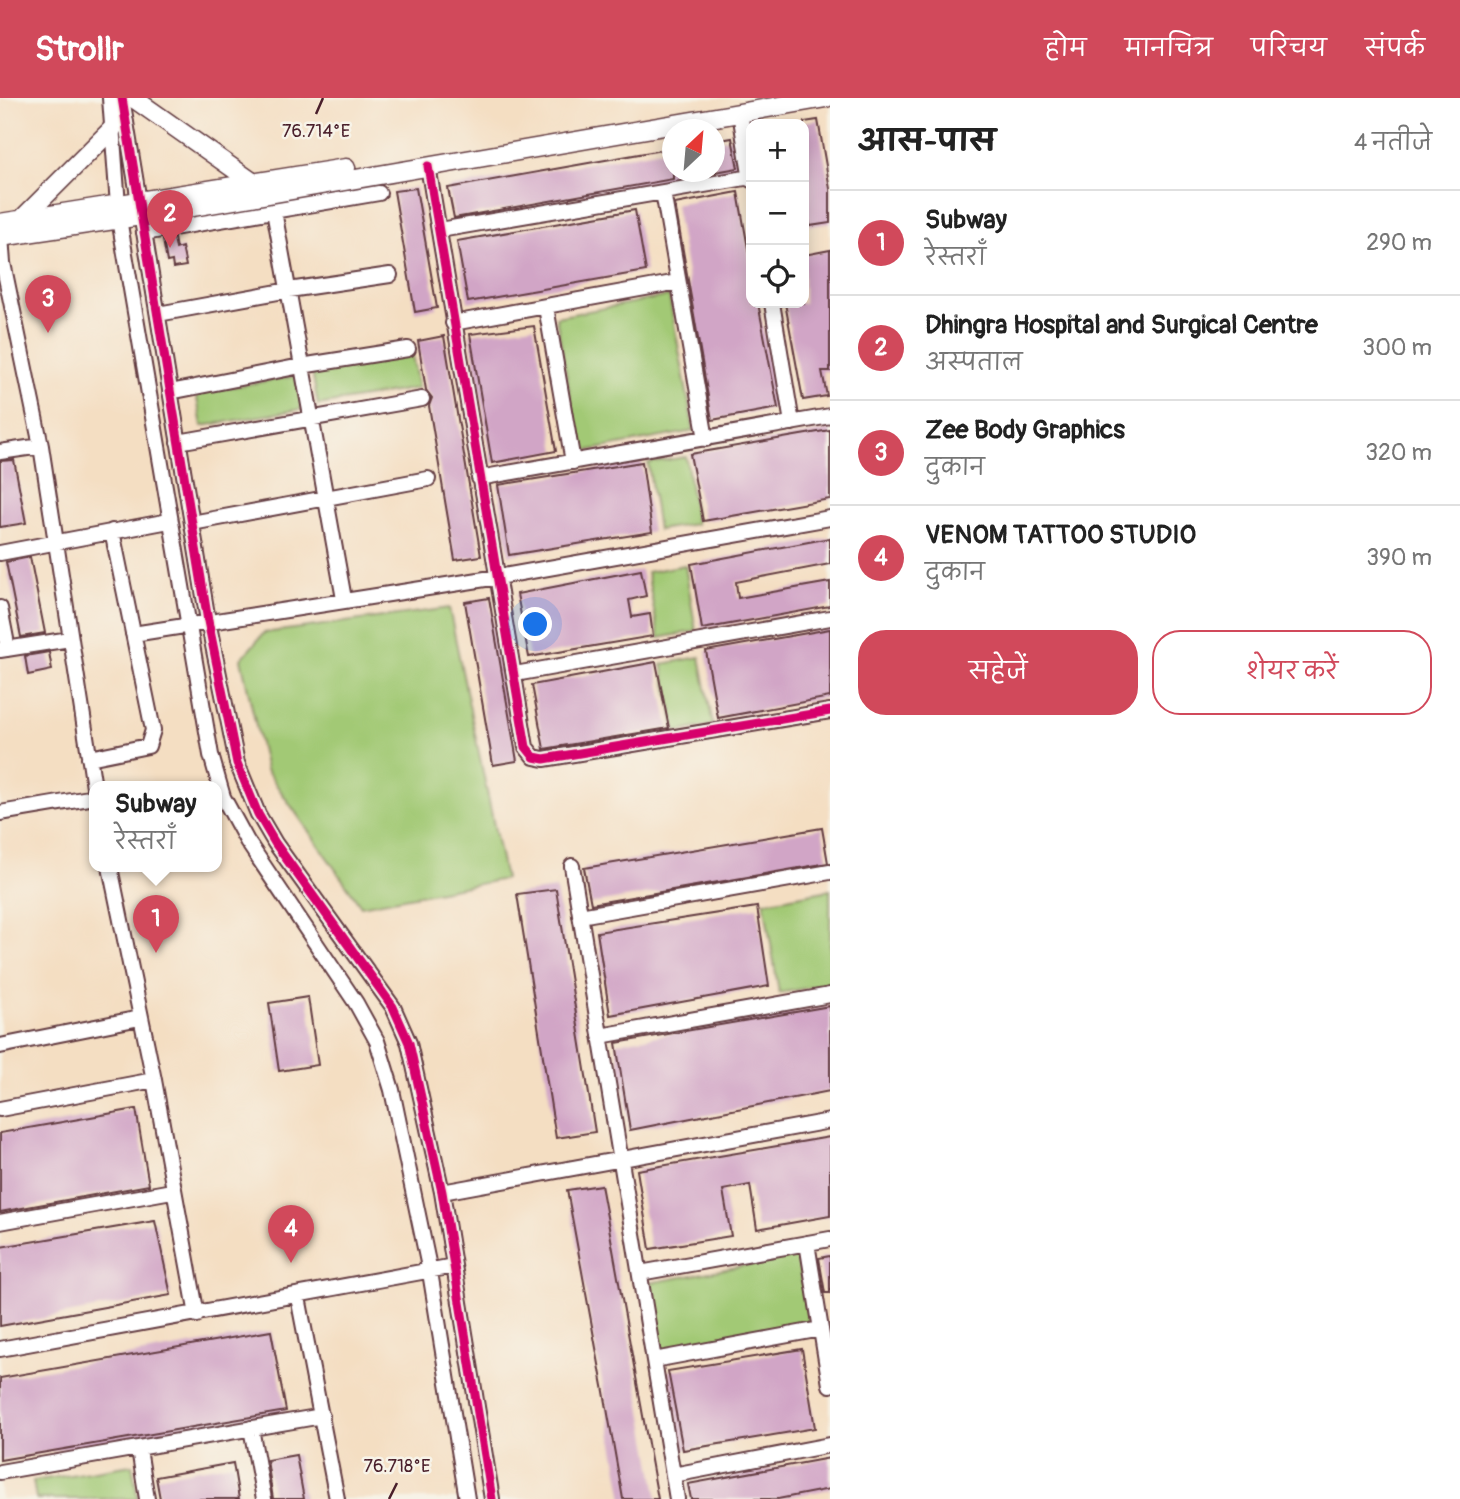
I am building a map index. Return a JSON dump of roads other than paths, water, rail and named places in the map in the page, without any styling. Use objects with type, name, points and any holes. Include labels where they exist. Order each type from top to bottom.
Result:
[{"type":"main road","points":[[133,98],[254,183]]},
{"type":"main road","points":[[141,217],[254,183],[764,98]]},
{"type":"main road","points":[[22,219],[118,212],[141,217],[826,98]]},
{"type":"main road","points":[[0,232],[22,219],[113,128]]},
{"type":"main road","points":[[0,232],[118,212]]},
{"type":"street","points":[[110,98],[118,212],[169,521],[211,755],[218,781]]},
{"type":"street","points":[[122,98],[208,621],[237,763],[258,814],[303,885],[393,1007],[402,1024],[442,1192],[492,1499]]},
{"type":"street","points":[[740,113],[746,149]]},
{"type":"street","points":[[428,166],[526,747],[534,757],[544,759],[830,711]]},
{"type":"street","points":[[440,230],[746,180]]},
{"type":"street","points":[[663,192],[706,439]]},
{"type":"street","points":[[141,217],[275,211],[379,194]]},
{"type":"street","points":[[275,211],[344,598]]},
{"type":"street","points":[[0,232],[3,263],[41,446],[93,781]]},
{"type":"street","points":[[158,314],[289,289],[390,275]]},
{"type":"street","points":[[453,323],[678,282]]},
{"type":"street","points":[[546,307],[573,462]]},
{"type":"street","points":[[773,308],[792,423]]},
{"type":"street","points":[[170,392],[301,366],[408,349]]},
{"type":"street","points":[[178,442],[422,399]]},
{"type":"street","points":[[479,478],[830,416]]},
{"type":"street","points":[[0,452],[41,446]]},
{"type":"street","points":[[192,523],[428,479]]},
{"type":"street","points":[[133,634],[344,598],[498,576],[830,518]]},
{"type":"street","points":[[0,553],[169,521]]},
{"type":"street","points":[[89,758],[148,746],[153,730],[112,531]]},
{"type":"street","points":[[0,608],[4,650],[70,639]]},
{"type":"street","points":[[515,674],[830,618]]},
{"type":"street","points":[[222,794],[273,884],[356,1003],[377,1041],[392,1090],[430,1272],[467,1499]]},
{"type":"street","points":[[0,813],[89,796]]},
{"type":"street","points":[[572,866],[677,1499]]},
{"type":"street","points":[[111,872],[154,1080],[172,1191],[197,1315]]},
{"type":"street","points":[[580,916],[830,872]]},
{"type":"street","points":[[600,1036],[830,995]]},
{"type":"street","points":[[0,1045],[140,1018]]},
{"type":"street","points":[[0,1109],[154,1080]]},
{"type":"street","points":[[442,1192],[830,1121]]},
{"type":"street","points":[[0,1222],[172,1191]]},
{"type":"street","points":[[640,1273],[830,1239]]},
{"type":"street","points":[[807,1243],[830,1385]]},
{"type":"street","points":[[0,1349],[298,1297],[454,1266]]},
{"type":"street","points":[[298,1297],[337,1499]]},
{"type":"street","points":[[654,1360],[821,1329]]},
{"type":"street","points":[[0,1472],[322,1416]]},
{"type":"street","points":[[251,1429],[264,1499]]},
{"type":"street","points":[[673,1475],[830,1445]]},
{"type":"street","points":[[139,1449],[147,1499]]},
{"type":"place","name":"Dhingra Hospital and Surgical Centre","points":[[170,248]]},
{"type":"place","name":"Zee Body Graphics","points":[[48,333]]},
{"type":"place","name":"Subway","points":[[156,953]]},
{"type":"place","name":"VENOM TATTOO STUDIO","points":[[291,1263]]}]
